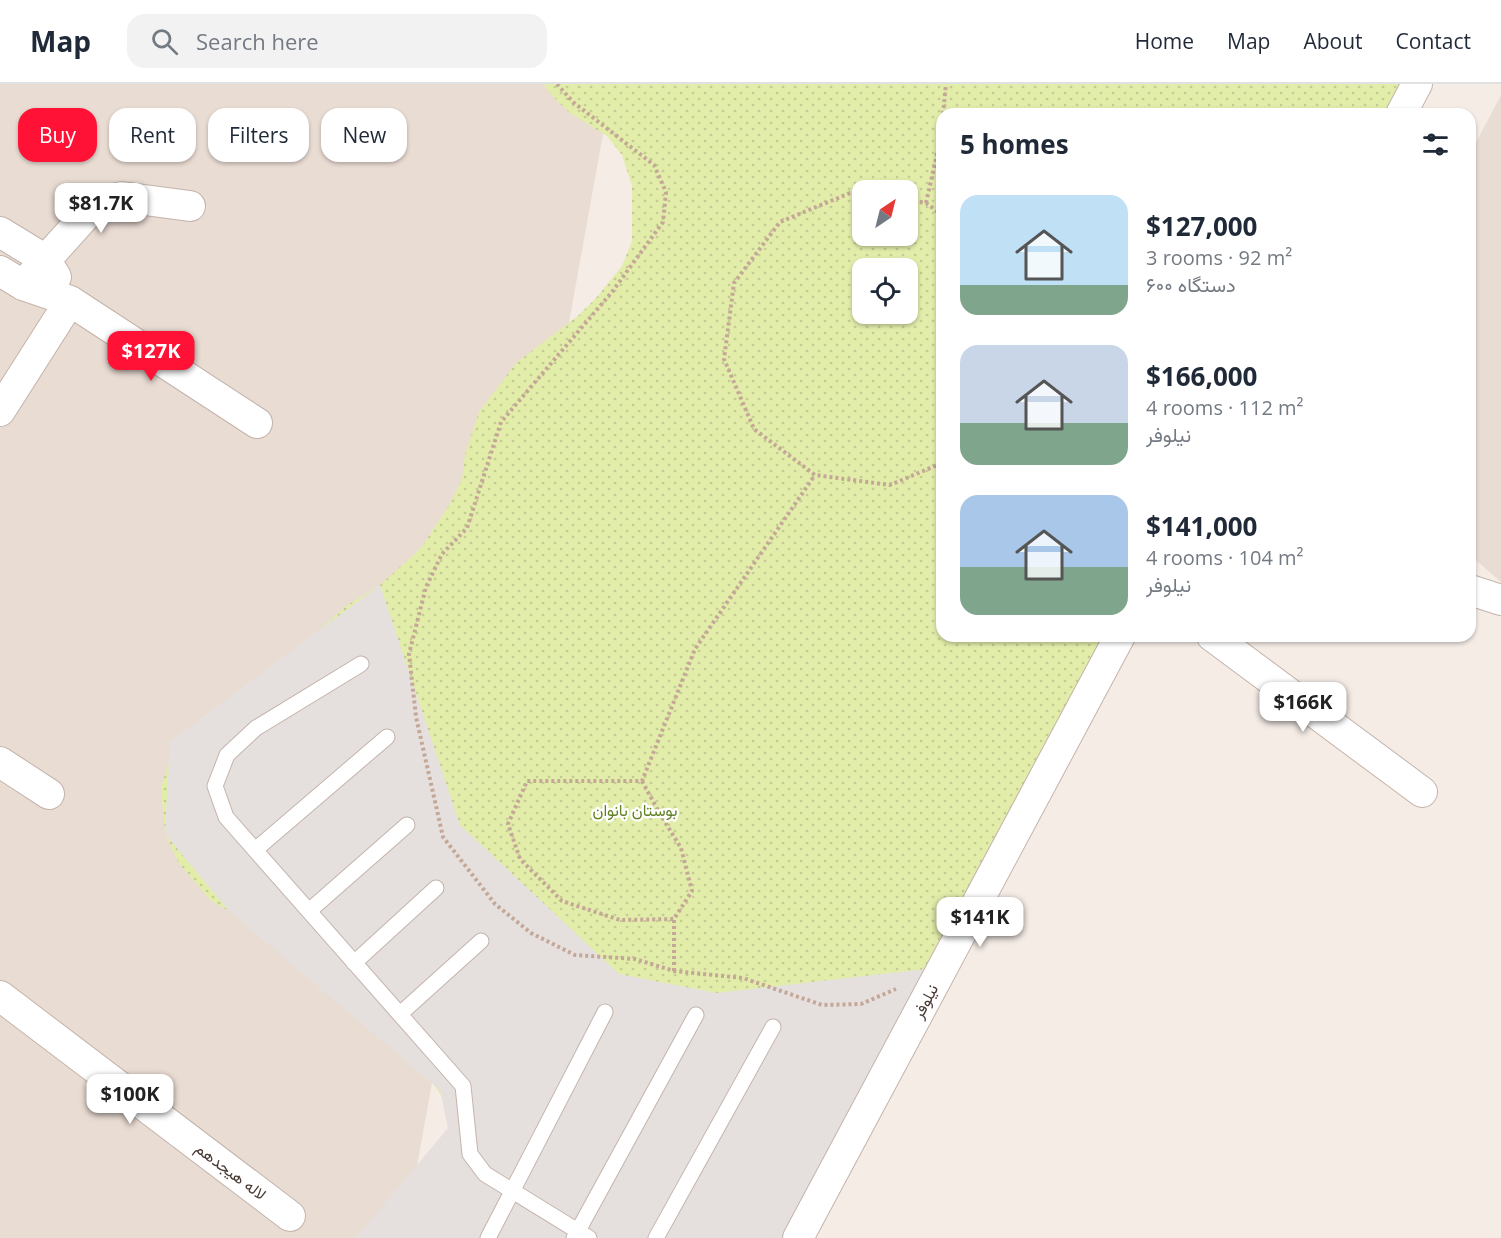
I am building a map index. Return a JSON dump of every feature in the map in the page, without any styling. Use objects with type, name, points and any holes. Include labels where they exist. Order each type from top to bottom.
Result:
[{"type":"street","points":[[1404,108],[1417,84]]},
{"type":"street","points":[[12,278],[46,260],[86,214],[100,202],[122,197],[190,206]]},
{"type":"street","points":[[0,232],[46,260],[70,301]]},
{"type":"street","points":[[12,278],[70,301],[257,423]]},
{"type":"street","points":[[0,411],[70,301]]},
{"type":"street","points":[[1476,592],[1501,600]]},
{"type":"street","name":"نیلوفر","points":[[798,1238],[1117,642]]},
{"type":"street","points":[[1220,642],[1422,792]]},
{"type":"street","points":[[0,762],[50,794]]},
{"type":"street","name":"لاله هیجدهم","points":[[0,996],[290,1216]]},
{"type":"lane","points":[[362,664],[256,728],[227,755],[215,786],[226,817],[463,1086],[470,1154],[485,1174],[581,1236],[696,1015]]},
{"type":"lane","points":[[255,850],[387,737]]},
{"type":"lane","points":[[309,911],[406,825]]},
{"type":"lane","points":[[354,963],[436,888]]},
{"type":"lane","points":[[400,1014],[481,940]]},
{"type":"lane","points":[[488,1238],[605,1012]]},
{"type":"lane","points":[[656,1238],[773,1027]]},
{"type":"path","points":[[556,84],[573,102],[654,165],[666,192],[663,222],[612,292],[501,422],[467,528],[442,554],[426,587],[409,654],[416,717],[443,837],[495,904],[531,933],[575,955],[635,959],[674,970],[743,978],[822,1005],[861,1004],[896,990],[901,980]]},
{"type":"path","points":[[944,108],[946,84]]},
{"type":"path","points":[[926,203],[936,159]]},
{"type":"path","points":[[852,193],[780,222],[734,283],[724,359],[754,429],[815,476],[890,485],[936,466]]},
{"type":"path","points":[[918,202],[926,203],[936,210]]},
{"type":"path","points":[[642,781],[695,649],[815,476]]},
{"type":"path","points":[[642,781],[527,781],[508,824],[520,859],[562,901],[620,920],[674,919]]},
{"type":"path","points":[[642,781],[681,848],[692,891],[674,919],[674,970]]},
{"type":"shaded area","points":[[0,84],[612,84],[404,1238],[0,1238]]},
{"type":"shaded area","points":[[1501,95],[1501,582],[1476,560],[1476,143]]},
{"type":"shaded area","points":[[380,585],[460,825],[619,974],[716,993],[934,968],[790,1238],[356,1238],[448,1128],[440,1090],[229,911],[165,834],[170,741]]},
{"type":"green space","name":"بوستان بانوان","points":[[545,84],[1403,84],[1390,108],[936,108],[936,642],[1107,642],[790,1238],[448,1128],[442,1098],[423,1073],[229,911],[210,900],[178,862],[165,834],[161,787],[168,765],[194,728],[224,701],[309,639],[346,606],[380,585],[421,548],[449,505],[462,479],[465,455],[479,412],[516,363],[579,315],[622,266],[632,241],[632,186],[622,155],[607,136],[570,113],[557,101]]}]
